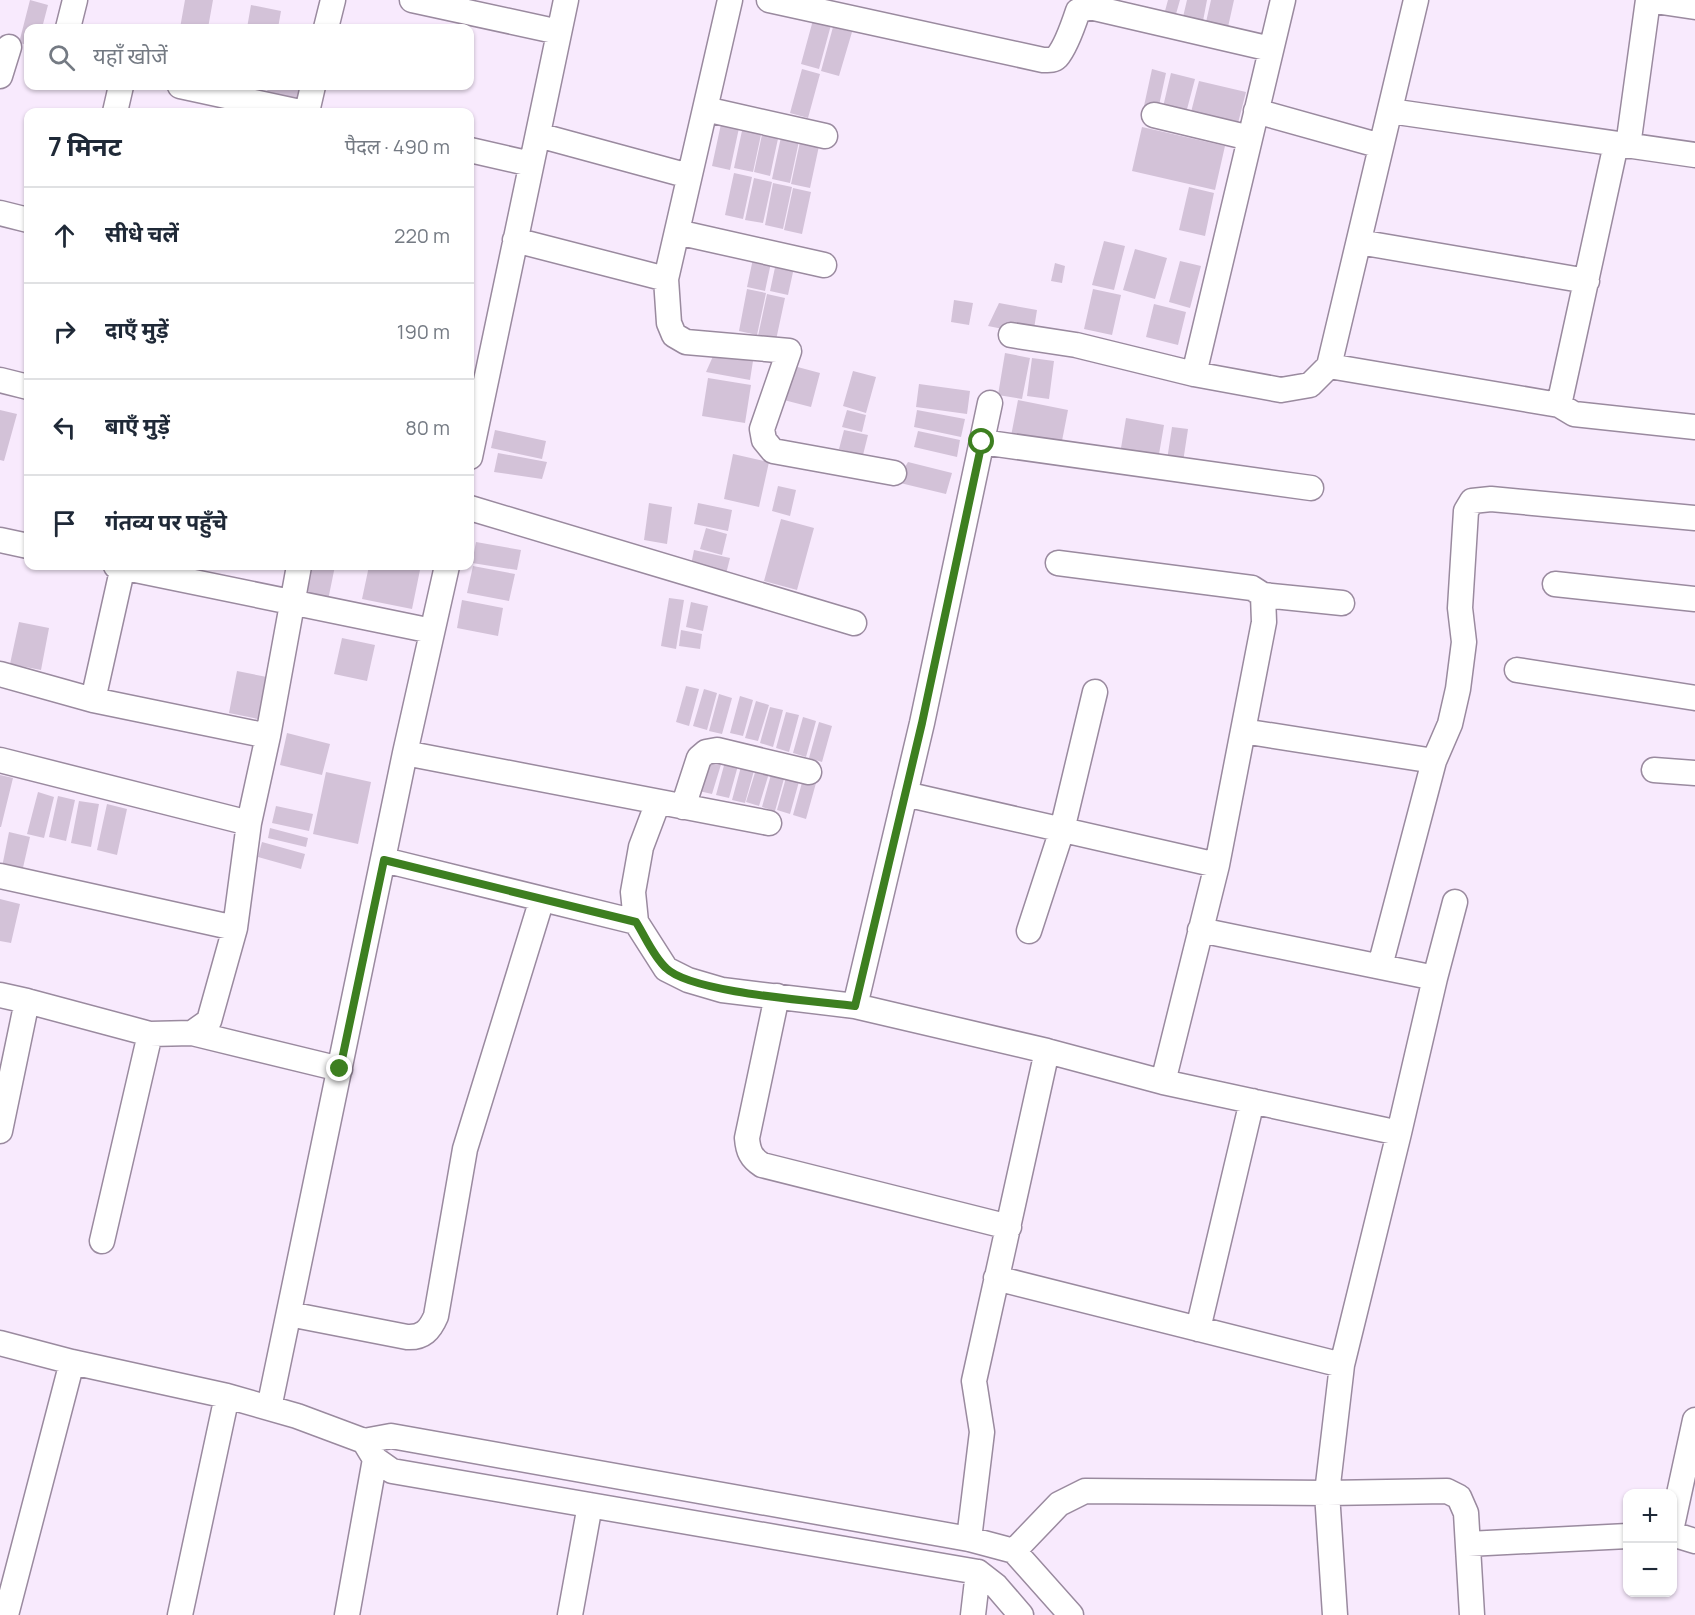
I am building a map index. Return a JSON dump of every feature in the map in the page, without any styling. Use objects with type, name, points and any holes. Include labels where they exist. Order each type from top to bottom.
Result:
[{"type":"street","points":[[69,24],[75,0]]},
{"type":"street","points":[[327,24],[333,0]]},
{"type":"street","points":[[412,0],[559,32]]},
{"type":"street","points":[[474,438],[566,0]]},
{"type":"street","points":[[730,0],[666,279],[669,323],[674,335],[686,342],[789,351],[762,429],[764,440],[773,451],[894,473]]},
{"type":"street","points":[[769,0],[1043,60],[1051,60],[1057,56],[1073,26],[1078,11],[1090,7],[1271,49]]},
{"type":"street","points":[[1194,374],[1283,0]]},
{"type":"street","points":[[1011,335],[1076,345],[1194,374],[1281,390],[1310,385],[1329,366],[1416,0]]},
{"type":"street","points":[[1559,405],[1587,281],[1622,145],[1648,0],[1695,7]]},
{"type":"street","points":[[0,76],[12,48]]},
{"type":"street","points":[[116,108],[121,90]]},
{"type":"street","points":[[194,90],[256,108]]},
{"type":"street","points":[[308,108],[312,90]]},
{"type":"street","points":[[705,109],[825,136]]},
{"type":"street","points":[[1256,111],[1381,146]]},
{"type":"street","points":[[1390,111],[1695,155]]},
{"type":"street","points":[[1154,115],[1250,138]]},
{"type":"street","points":[[538,135],[689,176]]},
{"type":"street","points":[[474,151],[531,164]]},
{"type":"street","points":[[0,213],[24,219]]},
{"type":"street","points":[[677,232],[824,265]]},
{"type":"street","points":[[515,240],[666,279]]},
{"type":"street","points":[[1359,242],[1587,281]]},
{"type":"street","points":[[1329,366],[1559,405],[1574,414],[1695,427]]},
{"type":"street","points":[[0,380],[24,386]]},
{"type":"street","points":[[855,1006],[905,794],[990,403]]},
{"type":"street","points":[[982,442],[1311,488]]},
{"type":"street","points":[[1380,966],[1434,761],[1450,724],[1458,689],[1464,642],[1460,608],[1466,511],[1472,501],[1491,499],[1695,518]]},
{"type":"street","points":[[474,509],[854,623]]},
{"type":"street","points":[[0,540],[24,545]]},
{"type":"street","points":[[1058,563],[1252,588],[1263,595],[1342,603]]},
{"type":"street","points":[[93,700],[120,570]]},
{"type":"street","points":[[139,570],[432,631]]},
{"type":"street","points":[[192,1033],[209,1021],[235,928],[249,823],[268,736],[298,570]]},
{"type":"street","points":[[269,1408],[405,753],[446,570]]},
{"type":"street","points":[[1555,584],[1695,598]]},
{"type":"street","points":[[1163,1082],[1217,865],[1264,622],[1263,595]]},
{"type":"street","points":[[1517,670],[1695,698]]},
{"type":"street","points":[[0,674],[93,700],[268,736]]},
{"type":"street","points":[[1029,931],[1062,830],[1095,692]]},
{"type":"street","points":[[1243,731],[1434,761]]},
{"type":"street","points":[[683,807],[699,758],[706,752],[717,750],[809,772]]},
{"type":"street","points":[[405,753],[769,823]]},
{"type":"street","points":[[0,760],[249,823]]},
{"type":"street","points":[[1654,770],[1695,773]]},
{"type":"street","points":[[905,794],[1217,865]]},
{"type":"street","points":[[658,802],[641,847],[633,892],[636,922],[666,969],[688,980],[722,990],[855,1006],[1047,1051],[1163,1082],[1399,1133]]},
{"type":"street","points":[[384,860],[636,922]]},
{"type":"street","points":[[0,876],[235,928]]},
{"type":"street","points":[[289,1314],[407,1337],[425,1334],[432,1325],[438,1305],[465,1149],[542,898]]},
{"type":"street","points":[[1335,1615],[1327,1493],[1342,1365],[1455,902]]},
{"type":"street","points":[[1200,930],[1435,978]]},
{"type":"street","points":[[0,995],[150,1034],[192,1033],[340,1069]]},
{"type":"street","points":[[777,996],[747,1138],[748,1149],[753,1159],[762,1165],[1008,1227]]},
{"type":"street","points":[[0,1131],[27,1001]]},
{"type":"street","points":[[102,1241],[150,1034]]},
{"type":"street","points":[[969,1539],[982,1432],[974,1381],[1047,1051]]},
{"type":"street","points":[[1198,1329],[1252,1101]]},
{"type":"street","points":[[996,1278],[1342,1365]]},
{"type":"street","points":[[0,1344],[227,1396],[297,1416],[370,1450],[392,1471],[978,1572],[996,1586],[1021,1615]]},
{"type":"street","points":[[6,1615],[72,1362]]},
{"type":"street","points":[[180,1615],[227,1396]]},
{"type":"street","points":[[1677,1503],[1695,1420]]},
{"type":"street","points":[[347,1615],[370,1450],[391,1436],[969,1539],[1014,1551],[1071,1615]]},
{"type":"street","points":[[1014,1551],[1059,1504],[1085,1491],[1327,1493],[1447,1491],[1459,1497],[1466,1513],[1472,1615]]},
{"type":"street","points":[[570,1615],[590,1505]]},
{"type":"street","points":[[1468,1544],[1623,1536]]},
{"type":"street","points":[[1677,1536],[1695,1541]]},
{"type":"street","points":[[973,1615],[978,1572]]},
{"type":"building","points":[[30,0],[48,5],[43,24],[24,24],[24,44],[19,43]]},
{"type":"building","points":[[185,0],[213,0],[209,24],[181,24]]},
{"type":"building","points":[[1168,0],[1180,0],[1176,14],[1165,11]]},
{"type":"building","points":[[1187,0],[1207,0],[1203,21],[1183,17]]},
{"type":"building","points":[[1211,0],[1234,0],[1228,27],[1206,22]]},
{"type":"building","points":[[251,5],[281,11],[279,24],[248,24]]},
{"type":"building","points":[[813,20],[831,25],[819,69],[801,64]]},
{"type":"building","points":[[833,27],[852,32],[839,76],[821,71]]},
{"type":"building","points":[[802,69],[820,74],[808,118],[790,113]]},
{"type":"building","points":[[1152,69],[1166,73],[1158,110],[1144,106]]},
{"type":"building","points":[[1171,73],[1195,79],[1186,113],[1163,107]]},
{"type":"building","points":[[1199,81],[1246,92],[1237,127],[1190,116]]},
{"type":"building","points":[[267,90],[300,90],[297,106],[266,99]]},
{"type":"building","points":[[721,124],[739,128],[730,170],[712,166]]},
{"type":"building","points":[[743,126],[762,130],[753,172],[734,168]]},
{"type":"building","points":[[1142,127],[1225,146],[1215,190],[1132,171]]},
{"type":"building","points":[[763,130],[779,134],[770,176],[754,172]]},
{"type":"building","points":[[781,137],[799,141],[790,183],[772,179]]},
{"type":"building","points":[[800,142],[819,146],[810,188],[791,184]]},
{"type":"building","points":[[734,173],[752,177],[743,219],[725,215]]},
{"type":"building","points":[[754,178],[772,182],[763,223],[745,220]]},
{"type":"building","points":[[773,183],[792,187],[783,229],[765,225]]},
{"type":"building","points":[[1189,187],[1214,193],[1205,236],[1179,230]]},
{"type":"building","points":[[793,188],[811,192],[802,234],[784,230]]},
{"type":"building","points":[[1104,241],[1125,246],[1114,290],[1092,285]]},
{"type":"building","points":[[1135,249],[1167,258],[1155,299],[1123,290]]},
{"type":"building","points":[[754,254],[772,258],[765,291],[747,287]]},
{"type":"building","points":[[777,258],[795,263],[788,295],[770,291]]},
{"type":"building","points":[[1180,261],[1201,266],[1190,308],[1169,302]]},
{"type":"building","points":[[1055,263],[1065,266],[1062,283],[1051,281]]},
{"type":"building","points":[[747,289],[766,293],[757,335],[739,331]]},
{"type":"building","points":[[1093,289],[1121,295],[1112,335],[1084,329]]},
{"type":"building","points":[[767,294],[785,298],[776,340],[758,336]]},
{"type":"building","points":[[954,300],[973,303],[969,325],[951,322]]},
{"type":"building","points":[[999,303],[1037,310],[1033,335],[988,326]]},
{"type":"building","points":[[1154,304],[1186,312],[1178,345],[1146,337]]},
{"type":"building","points":[[1005,353],[1030,358],[1022,399],[998,395]]},
{"type":"building","points":[[714,354],[753,361],[750,380],[706,372]]},
{"type":"building","points":[[1032,358],[1054,361],[1049,399],[1027,396]]},
{"type":"building","points":[[790,365],[820,373],[811,407],[780,399]]},
{"type":"building","points":[[853,371],[876,377],[866,413],[843,406]]},
{"type":"building","points":[[708,378],[751,385],[745,423],[702,416]]},
{"type":"building","points":[[919,384],[970,391],[967,414],[916,407]]},
{"type":"building","points":[[1018,400],[1068,410],[1061,446],[1011,436]]},
{"type":"building","points":[[0,410],[17,414],[4,461],[0,460]]},
{"type":"building","points":[[847,410],[866,415],[862,432],[842,427]]},
{"type":"building","points":[[917,410],[965,419],[961,437],[914,427]]},
{"type":"building","points":[[1126,418],[1164,425],[1158,460],[1120,454]]},
{"type":"building","points":[[1172,427],[1188,429],[1183,462],[1167,460]]},
{"type":"building","points":[[495,430],[546,441],[542,459],[491,448]]},
{"type":"building","points":[[844,430],[868,435],[863,455],[839,449]]},
{"type":"building","points":[[918,431],[960,440],[957,457],[914,447]]},
{"type":"building","points":[[498,453],[547,462],[542,479],[494,472]]},
{"type":"building","points":[[733,454],[769,462],[759,507],[724,499]]},
{"type":"building","points":[[908,462],[952,473],[946,494],[896,482]]},
{"type":"building","points":[[778,486],[796,490],[790,516],[772,511]]},
{"type":"building","points":[[649,503],[672,507],[667,544],[644,540]]},
{"type":"building","points":[[698,503],[732,510],[728,531],[694,524]]},
{"type":"building","points":[[781,519],[814,528],[797,590],[764,581]]},
{"type":"building","points":[[706,528],[727,534],[722,555],[700,549]]},
{"type":"building","points":[[476,542],[521,550],[517,570],[474,563]]},
{"type":"building","points":[[694,550],[730,558],[725,578],[690,570]]},
{"type":"building","points":[[474,566],[515,574],[509,601],[467,593]]},
{"type":"building","points":[[310,570],[334,570],[327,605],[303,600]]},
{"type":"building","points":[[368,570],[420,570],[412,609],[362,599]]},
{"type":"building","points":[[669,598],[684,600],[676,649],[661,646]]},
{"type":"building","points":[[462,600],[503,608],[498,636],[457,628]]},
{"type":"building","points":[[691,602],[708,606],[703,631],[686,627]]},
{"type":"building","points":[[19,622],[49,628],[41,670],[10,664]]},
{"type":"building","points":[[681,630],[702,634],[700,649],[679,646]]},
{"type":"building","points":[[342,638],[375,645],[367,681],[334,674]]},
{"type":"building","points":[[237,671],[272,678],[263,720],[229,713]]},
{"type":"building","points":[[686,686],[699,689],[689,726],[676,722]]},
{"type":"building","points":[[704,689],[717,693],[707,730],[693,726]]},
{"type":"building","points":[[719,694],[732,698],[722,734],[709,731]]},
{"type":"building","points":[[740,696],[753,700],[743,736],[730,733]]},
{"type":"building","points":[[756,701],[769,705],[758,741],[745,738]]},
{"type":"building","points":[[770,707],[783,710],[773,747],[760,743]]},
{"type":"building","points":[[786,712],[799,715],[789,752],[776,748]]},
{"type":"building","points":[[803,717],[816,721],[806,757],[793,753]]},
{"type":"building","points":[[819,722],[832,726],[822,762],[809,758]]},
{"type":"building","points":[[287,733],[330,744],[322,775],[280,765]]},
{"type":"building","points":[[710,754],[723,758],[712,794],[699,791]]},
{"type":"building","points":[[726,758],[739,762],[729,798],[716,795]]},
{"type":"building","points":[[742,763],[755,767],[745,803],[732,800]]},
{"type":"building","points":[[757,766],[770,770],[759,806],[746,802]]},
{"type":"building","points":[[772,771],[785,775],[775,811],[762,807]]},
{"type":"building","points":[[326,772],[371,782],[358,844],[313,834]]},
{"type":"building","points":[[787,774],[800,778],[790,814],[777,810]]},
{"type":"building","points":[[0,775],[13,778],[1,827],[0,827]]},
{"type":"building","points":[[803,779],[816,783],[806,819],[793,815]]},
{"type":"building","points":[[38,792],[54,797],[44,838],[27,834]]},
{"type":"building","points":[[58,796],[75,800],[66,841],[49,837]]},
{"type":"building","points":[[79,801],[99,804],[91,847],[71,843]]},
{"type":"building","points":[[107,804],[127,809],[117,855],[97,850]]},
{"type":"building","points":[[276,806],[313,814],[309,831],[272,823]]},
{"type":"building","points":[[270,828],[308,838],[306,847],[268,838]]},
{"type":"building","points":[[9,832],[30,837],[22,872],[2,867]]},
{"type":"building","points":[[262,842],[305,854],[301,869],[258,857]]},
{"type":"building","points":[[0,899],[20,904],[11,943],[0,941]]},
{"type":"route","points":[[340,1069],[384,860],[636,922],[666,969],[688,980],[722,990],[855,1006],[922,723],[982,442]]}]
